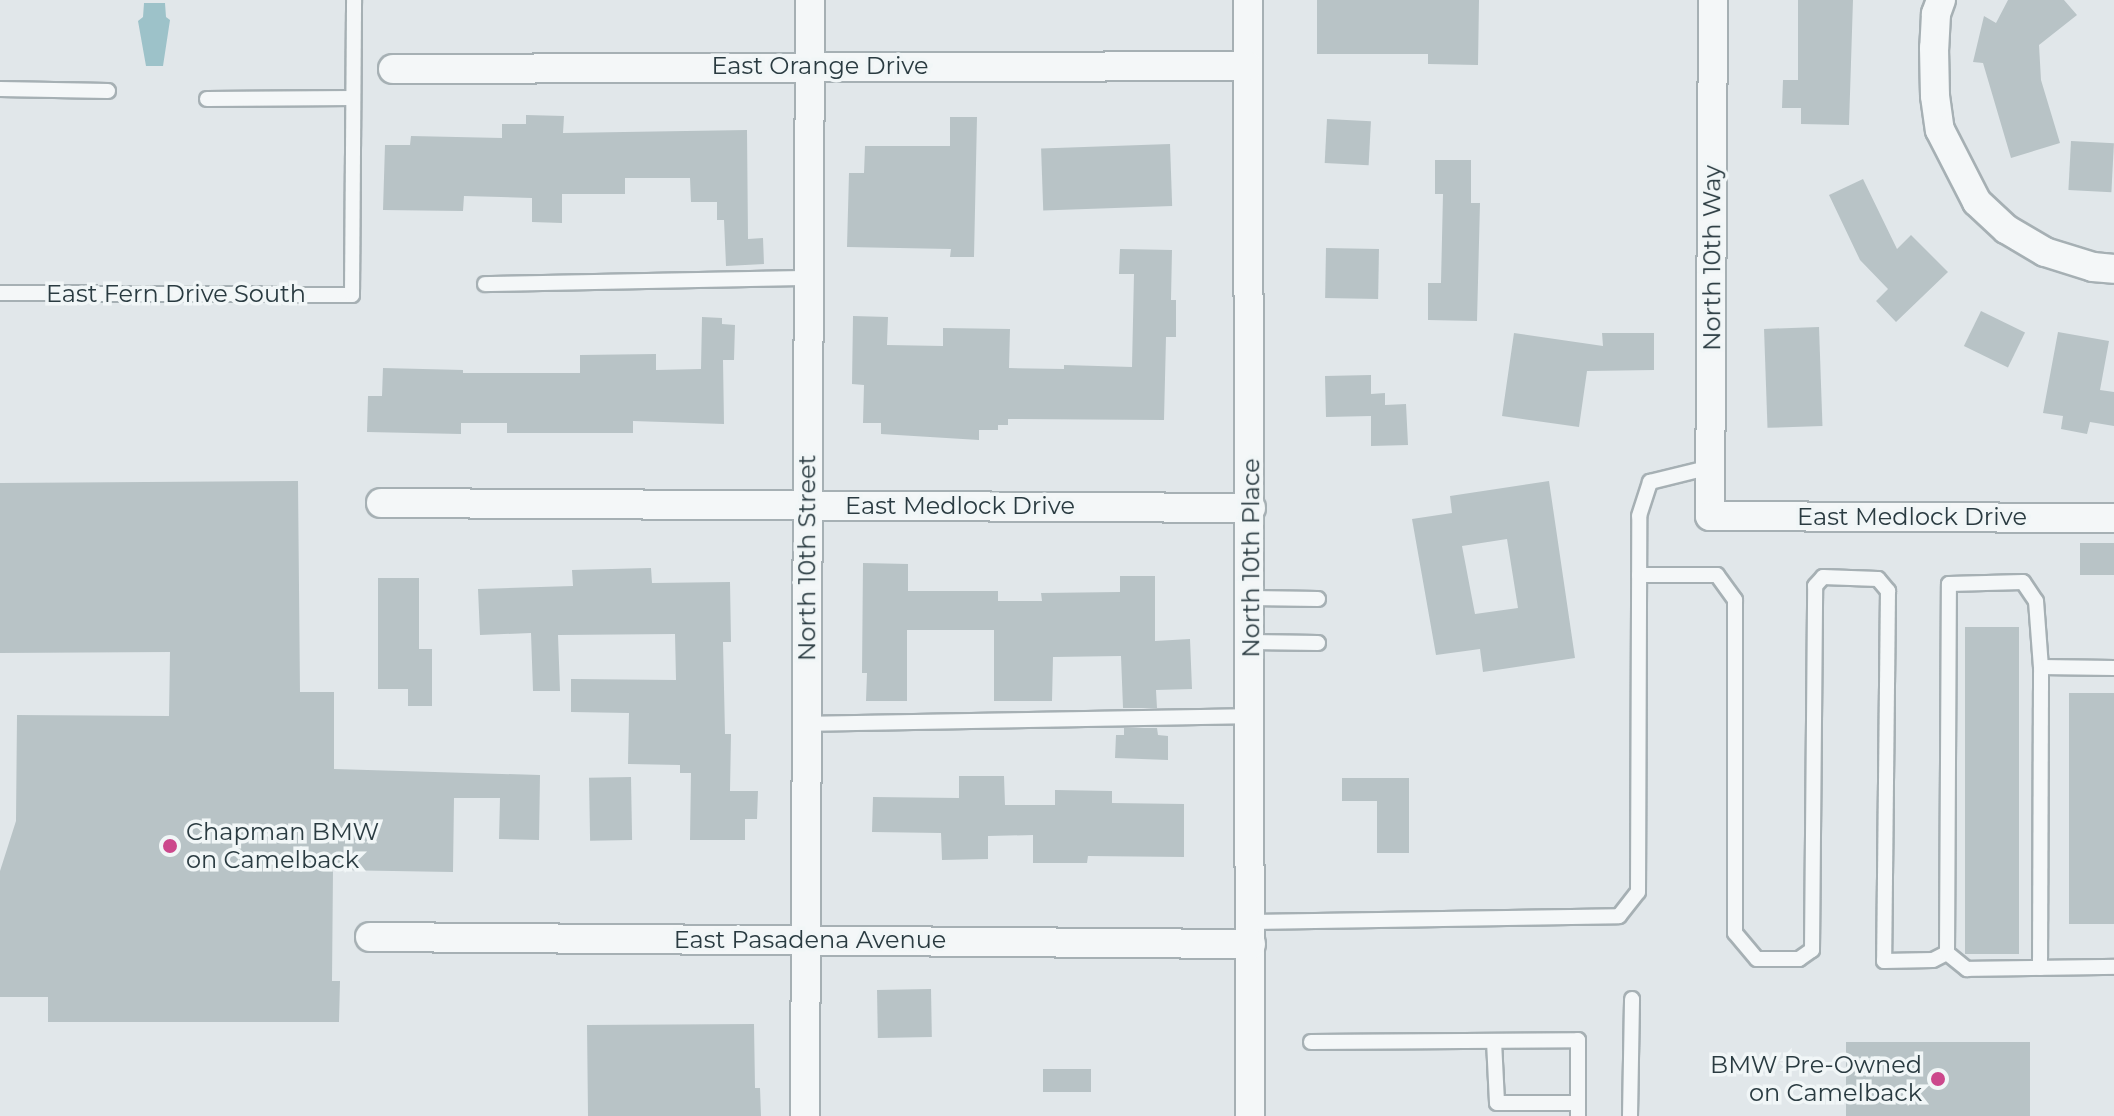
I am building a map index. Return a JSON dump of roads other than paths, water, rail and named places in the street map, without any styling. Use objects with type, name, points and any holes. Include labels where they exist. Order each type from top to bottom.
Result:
[{"type":"street","name":"North 10th Street","points":[[805,1116],[810,0]]},
{"type":"street","name":"North 10th Place","points":[[1248,0],[1250,1116]]},
{"type":"street","name":"North 10th Way","points":[[1710,516],[1713,0]]},
{"type":"street","points":[[1941,0],[1936,14],[1934,48],[1935,96],[1940,130],[1977,202],[2006,229],[2045,252],[2093,267],[2114,269]]},
{"type":"street","name":"East Orange Drive","points":[[393,69],[1248,66]]},
{"type":"street","name":"East Medlock Drive","points":[[381,503],[1251,508]]},
{"type":"street","name":"East Medlock Drive","points":[[1710,516],[2114,518]]},
{"type":"street","name":"East Pasadena Avenue","points":[[370,937],[805,939],[1251,933]]},
{"type":"lane","points":[[207,99],[353,98],[354,0]]},
{"type":"lane","points":[[0,89],[108,91]]},
{"type":"lane","name":"East Fern Drive South","points":[[0,293],[352,295],[353,98]]},
{"type":"lane","points":[[485,284],[808,278]]},
{"type":"lane","points":[[1251,933],[1619,916],[1638,892],[1639,516],[1650,482],[1711,467]]},
{"type":"lane","points":[[1639,575],[1717,575],[1735,600],[1735,933],[1757,959],[1799,959],[1812,950],[1815,586],[1823,577],[1878,579],[1888,591],[1884,961],[1933,960],[1947,953]]},
{"type":"lane","points":[[1947,953],[1949,584],[2023,582],[2036,601],[2041,667],[2040,968]]},
{"type":"lane","points":[[1251,598],[1318,599]]},
{"type":"lane","points":[[1251,642],[1318,643]]},
{"type":"lane","points":[[2041,667],[2114,668]]},
{"type":"lane","points":[[806,724],[1251,716]]},
{"type":"lane","points":[[1947,953],[1967,969],[2114,967]]},
{"type":"lane","points":[[1630,1116],[1632,999]]},
{"type":"lane","points":[[1311,1042],[1578,1040],[1578,1110],[1497,1103],[1494,1041]]},
{"type":"water","points":[[144,3],[165,3],[166,17],[170,20],[163,66],[146,66],[138,21],[143,17]]},
{"type":"place","name":"Chapman BMW on Camelback","points":[[170,846]]},
{"type":"place","name":"BMW Pre-Owned on Camelback","points":[[1938,1079]]}]
